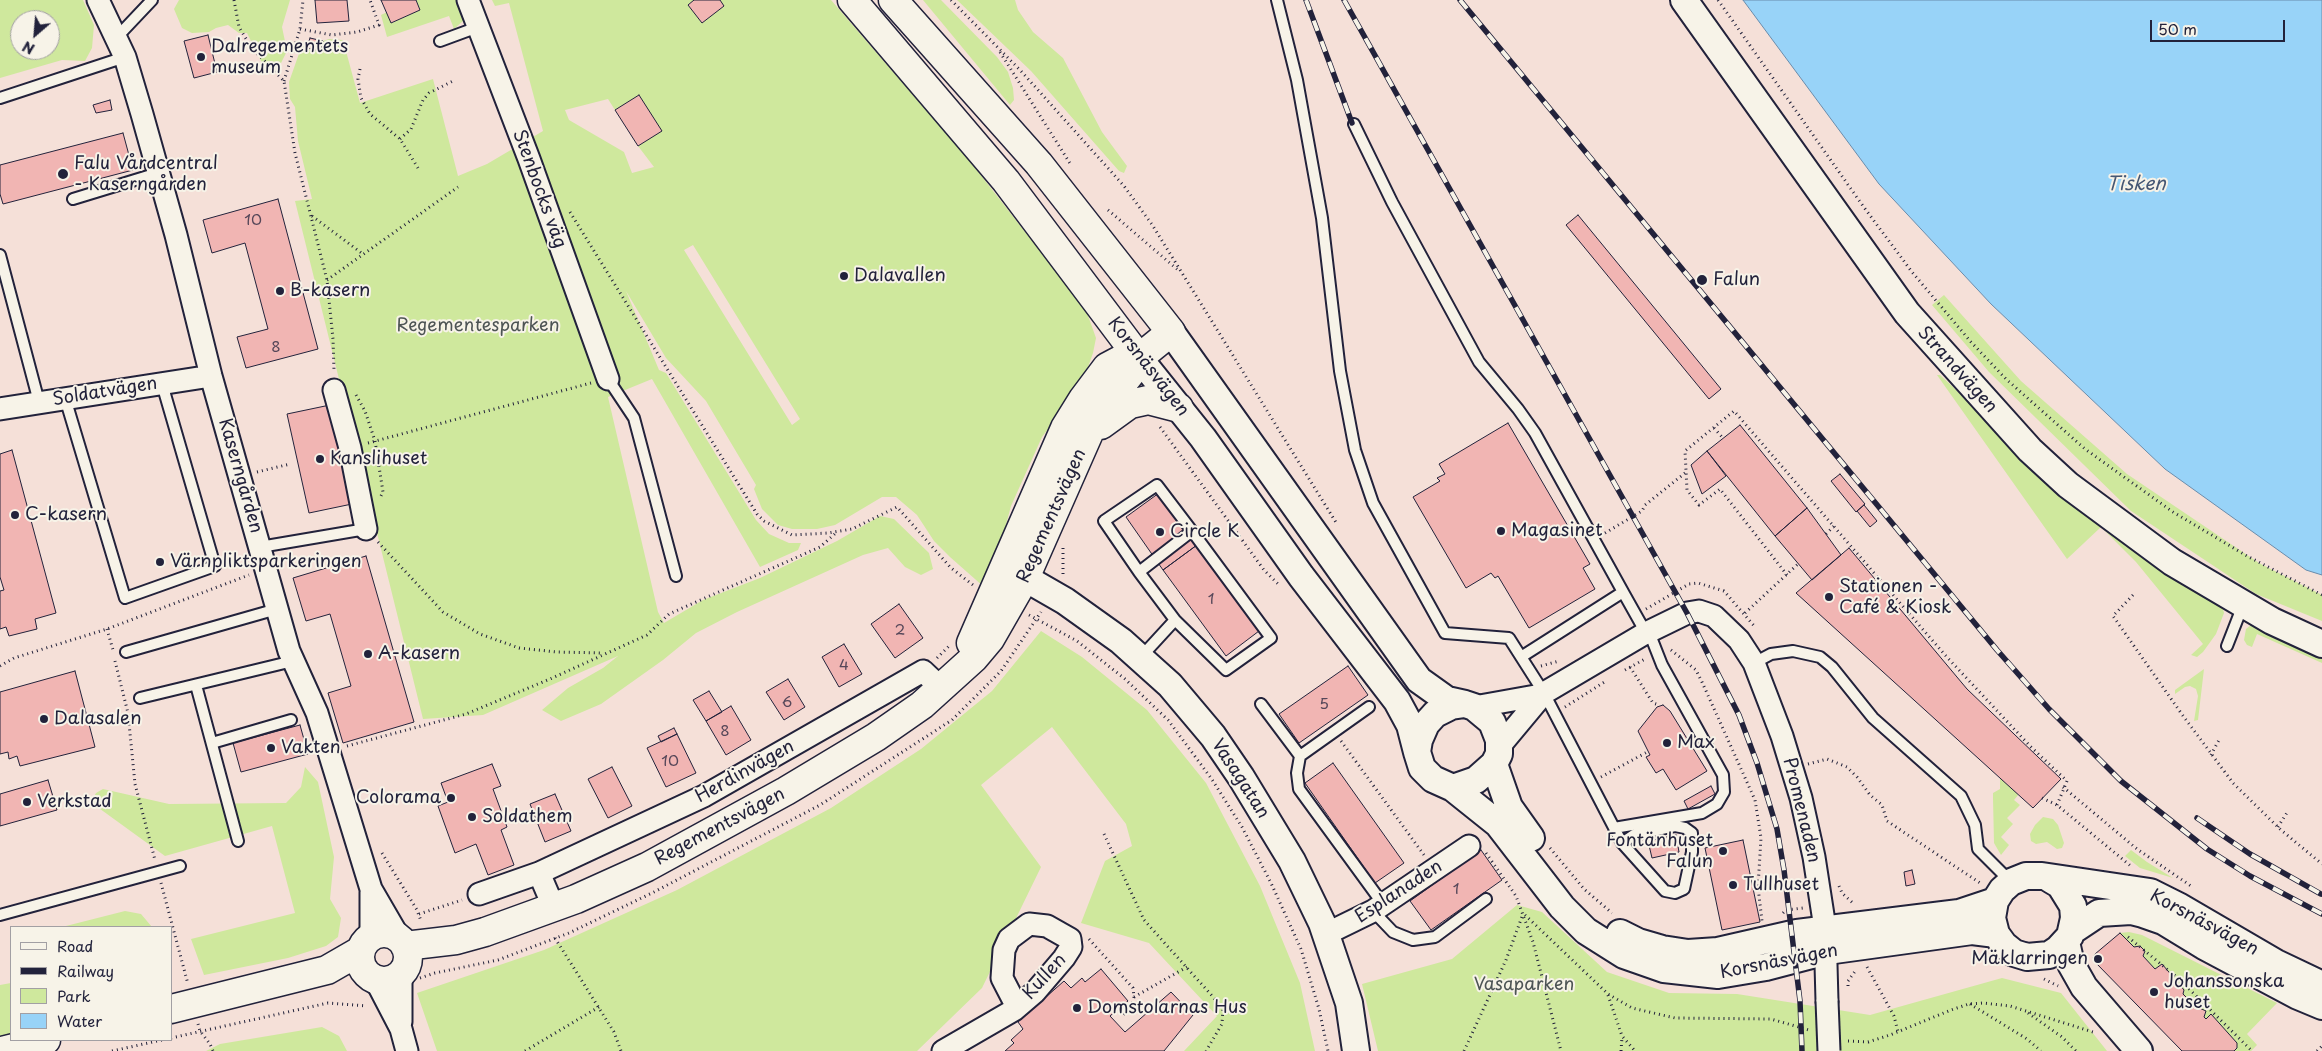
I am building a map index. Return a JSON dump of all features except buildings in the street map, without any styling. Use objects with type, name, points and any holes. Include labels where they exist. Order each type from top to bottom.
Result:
[{"type":"main road","name":"Korsnäsvägen","points":[[852,0],[1006,181],[1139,358]]},
{"type":"main road","name":"Korsnäsvägen","points":[[893,0],[1039,164],[1171,332]]},
{"type":"main road","points":[[1104,311],[1111,339],[1106,367]]},
{"type":"main road","points":[[1106,367],[1124,358],[1139,358],[1171,332]]},
{"type":"main road","name":"Regementsvägen","points":[[1015,574],[1092,432],[1096,417],[1134,369],[1139,358]]},
{"type":"main road","name":"Regementsvägen","points":[[369,961],[389,980],[403,956],[485,932],[554,908],[647,867],[786,792],[876,737],[922,704],[990,639],[1015,574],[1065,428],[1106,367]]},
{"type":"main road","points":[[1092,432],[1130,404],[1148,400],[1179,408]]},
{"type":"main road","points":[[182,1006],[369,961],[381,933],[391,934],[403,956]]},
{"type":"main road","points":[[2,1051],[42,1041]]},
{"type":"street","name":"Kaserngården","points":[[98,0],[121,47],[158,173],[211,376],[293,661],[317,713],[371,889],[403,956]]},
{"type":"street","name":"Stenbocks väg","points":[[468,0],[529,159],[608,378]]},
{"type":"street","name":"Strandvägen","points":[[1684,0],[1907,314],[2023,443],[2068,485],[2172,562],[2243,604],[2322,644]]},
{"type":"street","name":"Korsnäsvägen","points":[[1171,332],[1419,680],[1447,700],[1469,705]]},
{"type":"street","name":"Korsnäsvägen","points":[[1139,358],[1203,438],[1300,576],[1397,701],[1410,725],[1417,752]]},
{"type":"street","name":"Soldatvägen","points":[[0,409],[211,376]]},
{"type":"street","points":[[334,390],[350,448],[366,529]]},
{"type":"street","name":"Vasagatan","points":[[1015,574],[1065,601],[1097,623],[1140,658],[1170,685],[1193,710],[1241,777],[1292,860],[1326,934],[1349,1003],[1356,1051]]},
{"type":"street","name":"Promenaden","points":[[1648,632],[1687,613],[1699,611],[1714,616],[1725,625],[1754,663],[1782,736],[1802,798],[1814,857],[1826,940],[1827,1001],[1834,1045]]},
{"type":"street","points":[[1543,694],[1451,706],[1435,714],[1421,733],[1417,752],[1422,768],[1442,785],[1453,788],[1476,780],[1543,694],[1648,632]]},
{"type":"street","name":"Herdinvägen","points":[[479,894],[539,873],[704,796],[923,671],[950,679]]},
{"type":"street","points":[[1469,705],[1492,722],[1497,732],[1496,755]]},
{"type":"street","name":"Korsnäsvägen","points":[[1496,755],[1499,784],[1509,807],[1561,880],[1596,918],[1638,942],[1662,950],[1688,953],[1826,940],[1972,931],[1996,934]]},
{"type":"street","name":"Korsnäsvägen","points":[[1453,788],[1498,824],[1562,907],[1577,923],[1624,955],[1664,969],[1718,975],[1766,967],[1826,940],[1959,913],[1996,889]]},
{"type":"street","name":"Esplanaden","points":[[1326,934],[1378,908],[1435,869],[1477,849]]},
{"type":"street","points":[[539,873],[554,908]]},
{"type":"street","points":[[2073,987],[2069,936],[2073,906],[2064,890],[2050,879],[2026,876],[1996,889],[1992,918],[1996,934],[2004,945],[2034,967],[2073,987],[2140,1051]]},
{"type":"street","name":"Korsnäsvägen","points":[[2050,879],[2125,886],[2150,892],[2180,907],[2276,963],[2322,985]]},
{"type":"street","name":"Kaserngården","points":[[369,961],[371,889]]},
{"type":"street","name":"Korsnäsvägen","points":[[2069,936],[2099,913],[2131,911],[2143,914],[2163,921],[2204,946],[2298,996],[2322,1006]]},
{"type":"street","name":"Kullen","points":[[943,1051],[1017,1007],[1041,986],[1071,947],[1070,939],[1057,931],[1037,923],[1029,924],[1009,939],[1001,963],[1002,978],[1017,1007]]},
{"type":"street","points":[[2034,967],[2069,936]]},
{"type":"street","points":[[401,1029],[403,956]]},
{"type":"street","points":[[369,961],[401,1029],[407,1051]]},
{"type":"lane","points":[[0,98],[121,47],[152,0]]},
{"type":"lane","points":[[1277,0],[1297,80],[1322,218],[1345,398],[1356,450],[1373,503],[1445,633],[1509,638],[1555,714],[1622,843],[1665,891],[1675,893],[1684,889],[1692,852],[1692,833],[1685,828],[1675,826],[1634,835],[1622,843]]},
{"type":"lane","points":[[440,41],[478,27]]},
{"type":"lane","points":[[1354,124],[1392,202],[1478,362],[1518,409],[1535,433],[1623,592],[1648,632],[1675,691],[1723,775],[1724,792],[1717,804],[1702,813],[1614,828]]},
{"type":"lane","points":[[73,199],[158,173]]},
{"type":"lane","points":[[0,255],[39,402]]},
{"type":"lane","points":[[608,378],[634,418],[676,576]]},
{"type":"lane","points":[[65,398],[125,598],[215,566],[162,384]]},
{"type":"lane","points":[[1156,485],[1192,531],[1271,638],[1226,670],[1175,620],[1104,521],[1156,485]]},
{"type":"lane","points":[[260,547],[366,529]]},
{"type":"lane","points":[[1139,572],[1192,531]]},
{"type":"lane","points":[[1521,657],[1623,592]]},
{"type":"lane","points":[[2227,646],[2243,604]]},
{"type":"lane","points":[[126,652],[277,609]]},
{"type":"lane","points":[[1140,658],[1175,620]]},
{"type":"lane","points":[[1754,663],[1770,654],[1793,651],[1820,657],[1832,667],[1873,718],[1961,796],[1975,825],[1978,849],[1996,889]]},
{"type":"lane","points":[[140,698],[293,661]]},
{"type":"lane","points":[[196,684],[238,840]]},
{"type":"lane","points":[[1261,704],[1300,756],[1297,774],[1299,789],[1393,932],[1413,940],[1435,937],[1486,899]]},
{"type":"lane","points":[[1300,756],[1369,708]]},
{"type":"lane","points":[[212,743],[291,720]]},
{"type":"lane","points":[[0,915],[180,866]]},
{"type":"path","points":[[234,0],[239,27],[251,47],[284,81]]},
{"type":"path","points":[[303,0],[300,29],[284,81],[295,153],[327,280],[333,339],[334,390]]},
{"type":"path","points":[[300,29],[332,35],[357,32],[379,26],[370,0]]},
{"type":"path","points":[[951,0],[996,45],[1124,186],[1153,226],[1338,526]]},
{"type":"path","points":[[1718,0],[1863,206],[1912,272],[1971,342],[2006,379],[2085,449],[2173,512],[2247,556],[2322,596]]},
{"type":"path","points":[[996,45],[1072,167]]},
{"type":"path","points":[[360,69],[358,79],[360,98],[370,114],[400,139],[418,168]]},
{"type":"path","points":[[400,139],[411,128],[423,100],[429,93],[454,82]]},
{"type":"path","points":[[327,280],[458,186]]},
{"type":"path","points":[[566,205],[757,514],[774,527],[792,535],[852,528],[896,507],[951,568],[981,590]]},
{"type":"path","points":[[1108,210],[1180,272]]},
{"type":"path","points":[[312,216],[363,254]]},
{"type":"path","points":[[364,444],[608,378]]},
{"type":"path","points":[[1787,575],[1720,489],[1699,505],[1687,490],[1685,451],[1734,411],[1984,698],[2067,781],[2056,805]]},
{"type":"path","points":[[1156,425],[1161,428],[1264,570],[1284,591]]},
{"type":"path","points":[[1714,428],[1723,438]]},
{"type":"path","points":[[253,473],[290,464]]},
{"type":"path","points":[[1595,539],[1642,511],[1645,504],[1685,473]]},
{"type":"path","points":[[1826,534],[1834,526]]},
{"type":"path","points":[[366,529],[419,588],[444,612],[480,634],[519,648],[556,652],[603,653]]},
{"type":"path","points":[[347,755],[344,746],[466,714],[550,679],[603,653],[647,636],[669,614],[692,602],[820,547],[838,531]]},
{"type":"path","points":[[1063,544],[1064,575]]},
{"type":"path","points":[[1745,613],[1798,564]]},
{"type":"path","points":[[0,666],[14,658],[107,629],[266,569]]},
{"type":"path","points":[[2133,595],[2114,616],[2211,755],[2233,783],[2278,827],[2322,864]]},
{"type":"path","points":[[1037,618],[1077,641],[1125,679],[1168,720],[1211,778],[1242,827],[1271,882],[1301,949],[1319,1009],[1328,1051]]},
{"type":"path","points":[[107,629],[128,713],[136,784],[177,938],[182,1006],[210,1044],[213,1051]]},
{"type":"path","points":[[1621,672],[1650,656]]},
{"type":"path","points":[[1630,667],[1653,703],[1659,705]]},
{"type":"path","points":[[1555,714],[1613,677]]},
{"type":"path","points":[[1334,733],[1435,869]]},
{"type":"path","points":[[2211,755],[2220,738]]},
{"type":"path","points":[[1590,782],[1649,752]]},
{"type":"path","points":[[1805,764],[1827,760],[1847,767],[1858,777],[1870,795],[1882,805],[1887,821],[1996,889]]},
{"type":"path","points":[[2063,787],[2136,849],[2193,887]]},
{"type":"path","points":[[2042,798],[2056,805],[2136,870]]},
{"type":"path","points":[[2278,827],[2288,811]]},
{"type":"path","points":[[1104,834],[1144,920],[1223,1008],[1222,1024],[1206,1051]]},
{"type":"path","points":[[1548,845],[1584,889],[1614,914]]},
{"type":"path","points":[[381,849],[419,915],[479,894]]},
{"type":"path","points":[[1477,849],[1516,896],[1533,942],[1561,1051]]},
{"type":"path","points":[[1842,893],[1852,904],[1860,907]]},
{"type":"path","points":[[1523,913],[1608,994],[1632,1008],[1658,1015],[1771,1019],[1817,1032]]},
{"type":"path","points":[[1464,1051],[1506,960],[1523,913]]},
{"type":"path","points":[[1057,931],[1084,933],[1133,988],[1134,997],[1131,1008],[1123,1016]]},
{"type":"path","points":[[2128,937],[2180,979],[2252,1051]]},
{"type":"path","points":[[555,938],[614,1032],[621,1051]]},
{"type":"path","points":[[1847,988],[1848,981],[1855,971],[1874,962]]},
{"type":"path","points":[[1867,966],[1890,1008],[1898,1032]]},
{"type":"path","points":[[1134,997],[1187,967]]},
{"type":"path","points":[[2034,967],[2073,987]]},
{"type":"path","points":[[1608,994],[1622,1036],[1621,1051]]},
{"type":"path","points":[[172,1038],[328,1003],[372,1006]]},
{"type":"path","points":[[1834,1045],[1868,1042],[1969,1004],[1983,1003],[2010,1006],[2099,1034],[2094,1027]]},
{"type":"path","points":[[1969,1004],[2027,1039],[2041,1051]]},
{"type":"path","points":[[525,1051],[599,1007]]},
{"type":"path","points":[[2024,1010],[2062,1037],[2076,1051]]},
{"type":"path","points":[[1622,1036],[1635,1051]]},
{"type":"path","points":[[112,1051],[157,1041]]},
{"type":"path","points":[[2317,1051],[2322,1046]]},
{"type":"green space","points":[[0,0],[83,0],[94,25],[92,48],[85,61],[62,60],[0,78]]},
{"type":"green space","points":[[179,0],[290,0],[282,27],[287,51],[281,63],[262,63],[247,33],[239,33],[228,25],[209,32],[192,33],[182,28],[174,9]]},
{"type":"green space","points":[[416,0],[458,0],[464,16],[463,21],[454,29],[449,16],[387,37],[381,15],[387,12],[392,23],[420,10]]},
{"type":"green space","name":"Regementesparken","points":[[492,0],[694,0],[688,5],[702,23],[724,6],[720,0],[831,0],[969,160],[1086,310],[1096,338],[1082,384],[1042,437],[1011,506],[989,588],[984,587],[950,557],[934,541],[917,515],[896,497],[882,497],[835,525],[817,529],[792,529],[778,525],[762,509],[754,489],[756,485],[706,401],[666,358],[626,291],[659,370],[666,373],[756,520],[769,534],[789,543],[801,543],[798,550],[760,567],[652,379],[608,397],[658,612],[664,623],[703,600],[760,578],[837,541],[880,516],[894,519],[929,553],[933,569],[921,575],[905,567],[888,548],[863,555],[737,612],[696,633],[663,660],[601,704],[561,721],[542,710],[568,688],[603,668],[618,656],[483,715],[423,719],[295,201],[312,199],[298,141],[295,107],[290,99],[289,82],[302,45],[320,51],[323,41],[329,39],[343,40],[360,103],[433,79],[458,176],[487,164],[543,131],[509,3],[495,6]],"holes":[[[639,95],[661,131],[638,146],[654,167],[632,173],[624,152],[569,120],[565,110],[608,99],[615,110]],[[693,245],[800,419],[792,425],[684,250]]]},
{"type":"green space","points":[[923,0],[941,0],[997,57],[1008,72],[1013,88],[1014,100],[1010,105]]},
{"type":"green space","points":[[957,0],[1015,0],[1018,10],[1033,32],[1063,58],[1102,132],[1127,166],[1124,173],[1119,171],[1031,71]]},
{"type":"green space","points":[[1944,295],[2021,381],[2127,474],[2259,563],[2322,595],[2322,621],[2256,594],[2131,511],[1989,372],[1932,305]]},
{"type":"green space","points":[[1937,375],[1940,375],[1952,386],[2004,438],[2222,605],[2224,613],[2216,634],[2203,652],[2197,657],[2191,655],[2203,644],[2136,562],[2101,527],[2067,559]]},
{"type":"green space","points":[[2251,625],[2264,627],[2322,653],[2322,663],[2257,634],[2252,647],[2247,645],[2244,640],[2246,629]]},
{"type":"green space","points":[[1041,631],[1082,657],[1147,710],[1206,783],[1260,886],[1300,983],[1315,1051],[1184,1051],[1217,1016],[1149,943],[1081,923],[1105,861],[1132,846],[1126,824],[1052,727],[981,785],[1041,867],[982,988],[917,1051],[437,1051],[417,993],[544,950],[677,890],[831,808],[921,749],[992,691]]},
{"type":"green space","points":[[2204,669],[2198,720],[2194,721],[2198,696],[2196,689],[2190,686],[2185,687],[2175,694],[2175,690]]},
{"type":"green space","points":[[305,767],[318,782],[334,857],[330,899],[341,918],[338,937],[326,946],[288,958],[204,975],[191,939],[295,913],[272,826],[165,856],[96,806],[92,800],[96,793],[103,789],[169,804],[286,803],[301,787]]},
{"type":"green space","points":[[2000,777],[2019,794],[2014,800],[2020,805],[2007,818],[2013,824],[2001,837],[2009,845],[2001,855],[1994,843],[1993,798],[1993,793],[2000,789]]},
{"type":"green space","points":[[2043,817],[2053,819],[2058,825],[2064,843],[2062,848],[2057,849],[2047,842],[2036,844],[2031,841],[2030,834]]},
{"type":"green space","points":[[2131,850],[2173,878],[2140,868],[2125,856]]},
{"type":"green space","name":"Vasaparken","points":[[1517,905],[1542,912],[1607,972],[1669,993],[1737,994],[1870,1015],[2002,978],[2061,993],[2107,1051],[1378,1051],[1362,984],[1452,959]]},
{"type":"green space","points":[[125,911],[141,914],[151,926],[66,926]]},
{"type":"green space","points":[[2129,932],[2142,935],[2277,1003],[2247,1034],[2257,1045],[2251,1051],[2234,1051],[2237,1048],[2237,1043],[2211,1015],[2206,1019],[2204,1017],[2205,1011],[2195,1006],[2183,994],[2184,990],[2180,985],[2170,982],[2174,977],[2162,964],[2155,969],[2143,956],[2145,951],[2140,946],[2134,947],[2120,933]]},
{"type":"green space","points":[[10,983],[10,1035],[0,1039],[0,985]]},
{"type":"green space","points":[[322,1027],[339,1036],[347,1051],[206,1051],[220,1044]]},
{"type":"water","name":"Tisken","points":[[1743,0],[2322,0],[2322,575],[2306,570],[2165,469],[1991,304],[1879,184]]},
{"type":"railway","points":[[1306,0],[1352,123]]},
{"type":"railway","points":[[1344,0],[1687,613],[1739,715],[1757,763],[1777,829],[1784,870],[1800,1001],[1802,1051]]},
{"type":"railway","points":[[1460,0],[1997,650],[2049,709],[2121,781],[2207,849],[2250,876],[2322,914]]},
{"type":"railway","points":[[2197,818],[2250,854],[2321,894]]},
{"type":"place","name":"Dalregementets museum","points":[[201,57]]},
{"type":"place","name":"Falu Vårdcentral - Kaserngården","points":[[63,174]]},
{"type":"place","name":"Dalavallen","points":[[844,276]]},
{"type":"place","name":"Falun","points":[[1702,280]]},
{"type":"place","name":"B-kasern","points":[[280,291]]},
{"type":"place","name":"Kanslihuset","points":[[320,459]]},
{"type":"place","name":"C-kasern","points":[[15,515]]},
{"type":"place","name":"Magasinet","points":[[1501,531]]},
{"type":"place","name":"Circle K","points":[[1160,532]]},
{"type":"place","name":"Värnpliktsparkeringen","points":[[160,562]]},
{"type":"place","name":"Stationen - Café & Kiosk","points":[[1829,597]]},
{"type":"place","name":"A-kasern","points":[[368,654]]},
{"type":"place","name":"Dalasalen","points":[[44,719]]},
{"type":"place","name":"Max","points":[[1667,743]]},
{"type":"place","name":"Vakten","points":[[271,748]]},
{"type":"place","name":"Colorama","points":[[451,798]]},
{"type":"place","name":"Verkstad","points":[[27,802]]},
{"type":"place","name":"Soldathem","points":[[472,817]]},
{"type":"place","name":"Fontänhuset Falun","points":[[1723,851]]},
{"type":"place","name":"Tullhuset","points":[[1733,885]]},
{"type":"place","name":"Mäklarringen","points":[[2098,959]]},
{"type":"place","name":"Johanssonska huset","points":[[2154,992]]},
{"type":"place","name":"Domstolarnas Hus","points":[[1077,1008]]}]
